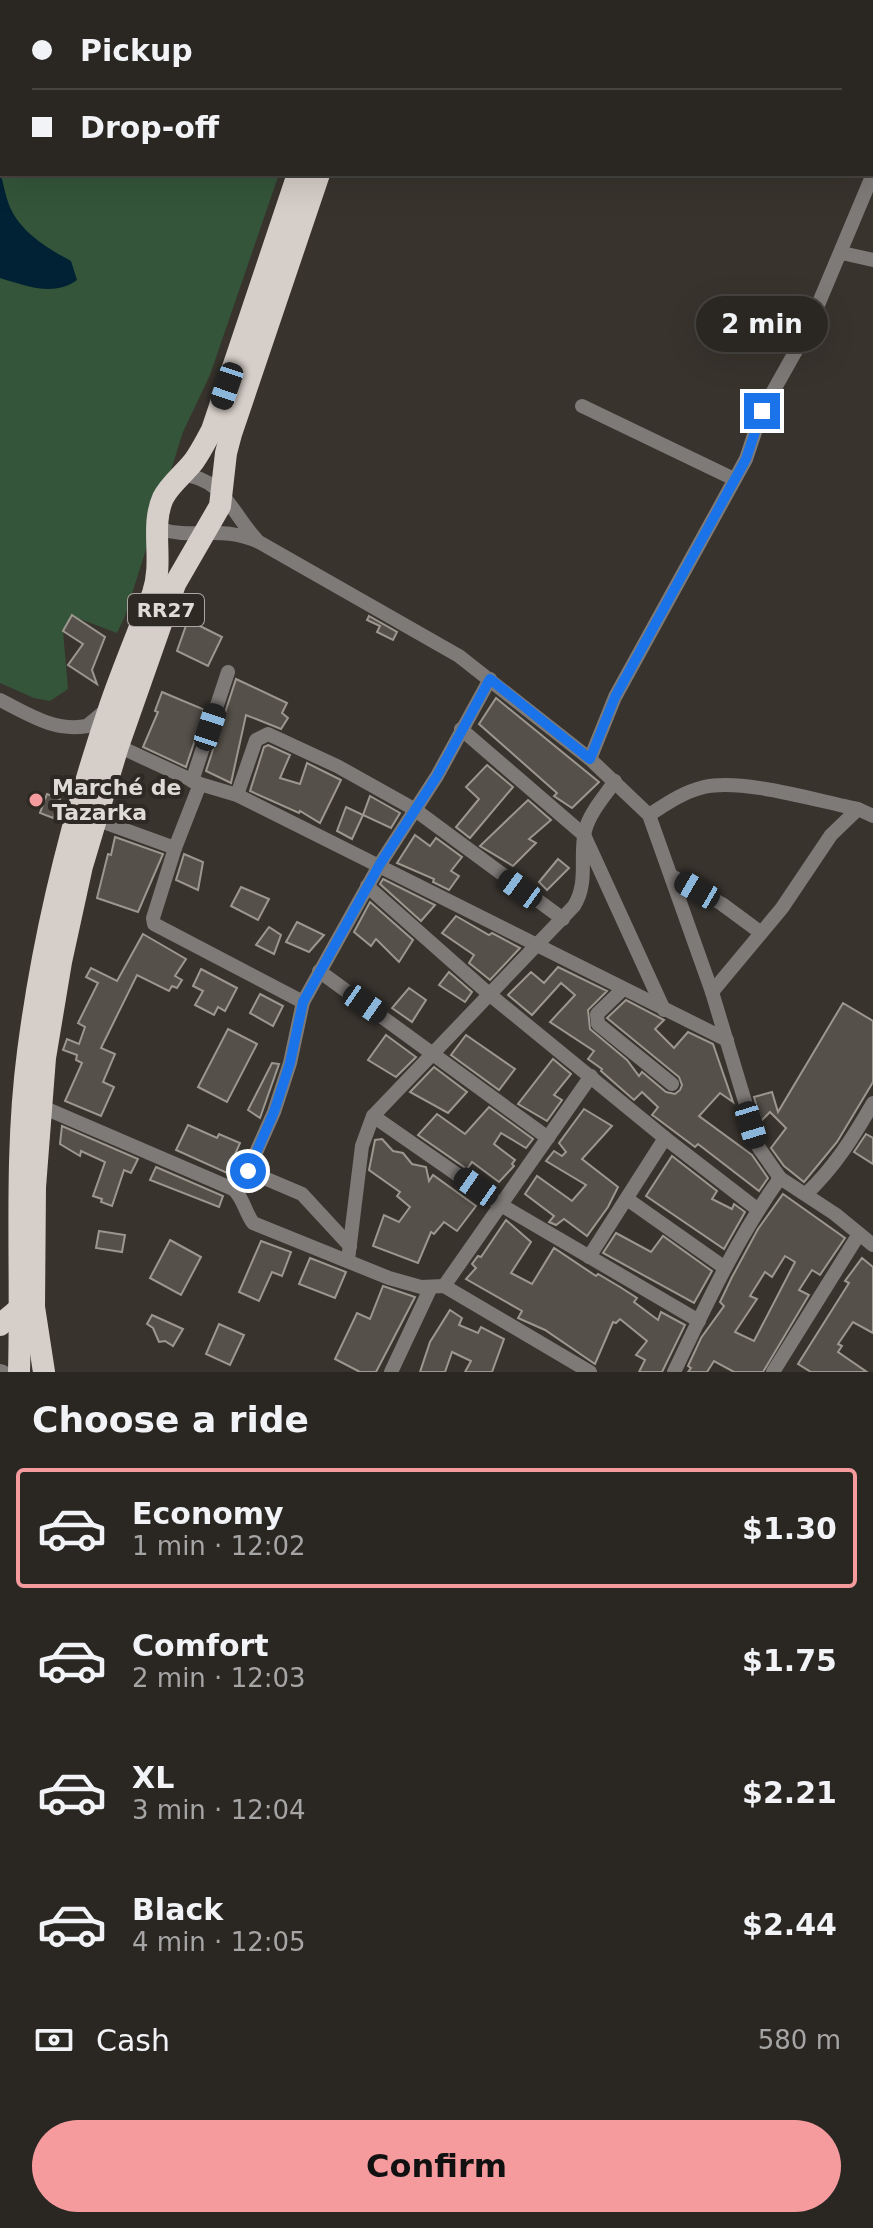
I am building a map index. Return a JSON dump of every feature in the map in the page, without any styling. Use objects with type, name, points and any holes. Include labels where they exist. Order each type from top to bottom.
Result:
[{"type":"highway","name":"RR27","points":[[19,1372],[18,1180],[30,1038],[61,877],[110,705],[157,578],[160,507],[165,495],[204,446],[212,430],[297,176]]},
{"type":"highway","name":"RR27","points":[[44,1372],[35,1319],[34,1267],[40,1106],[61,962],[95,819],[118,746],[175,584],[220,506],[231,434],[318,176]]},
{"type":"highway","points":[[0,1325],[19,1309]]},
{"type":"street","points":[[590,759],[615,697],[746,459],[762,411],[807,331],[872,176]]},
{"type":"street","points":[[842,253],[873,260]]},
{"type":"street","points":[[582,406],[734,479]]},
{"type":"street","points":[[182,475],[200,477],[222,492],[259,542]]},
{"type":"street","points":[[157,528],[176,533],[228,532],[259,542],[459,656],[590,759],[649,815],[712,992],[759,1148],[780,1178],[873,1245]]},
{"type":"street","points":[[228,672],[153,918],[154,924],[303,1002]]},
{"type":"street","points":[[238,1193],[274,1112],[290,1063],[303,1002],[380,864],[437,776],[490,679]]},
{"type":"street","points":[[0,700],[40,721],[82,727],[96,720],[110,705]]},
{"type":"street","points":[[461,729],[584,835],[664,1010]]},
{"type":"street","points":[[237,795],[256,740],[268,734],[337,766],[414,809],[563,919]]},
{"type":"street","points":[[118,746],[196,783],[237,795],[380,864],[622,990],[727,1040]]},
{"type":"street","points":[[349,1253],[362,1146],[373,1116],[563,919],[581,894],[587,823],[615,781]]},
{"type":"street","points":[[649,815],[676,797],[704,787],[730,785],[858,809],[873,816]]},
{"type":"street","points":[[712,992],[782,908],[831,835],[858,809]]},
{"type":"street","points":[[95,819],[175,848]]},
{"type":"street","points":[[672,876],[722,904],[760,932]]},
{"type":"street","points":[[367,886],[489,994],[757,1209]]},
{"type":"street","points":[[319,971],[548,1138]]},
{"type":"street","points":[[622,990],[597,1014],[597,1021],[672,1084]]},
{"type":"street","points":[[391,1372],[438,1287],[501,1205],[591,1076]]},
{"type":"street","points":[[806,1194],[823,1179],[842,1154],[873,1103]]},
{"type":"street","points":[[40,1106],[224,1184],[238,1193],[253,1223],[349,1253],[389,1278],[438,1287],[590,1372]]},
{"type":"street","points":[[373,1116],[501,1205],[699,1321]]},
{"type":"street","points":[[589,1257],[665,1138]]},
{"type":"street","points":[[248,1171],[302,1194],[349,1253]]},
{"type":"street","points":[[674,1372],[757,1209],[780,1178]]},
{"type":"street","points":[[627,1199],[725,1268]]},
{"type":"street","points":[[773,1372],[859,1234]]},
{"type":"green space","points":[[0,176],[278,176],[210,375],[183,432],[117,633],[72,616],[63,631],[68,689],[50,701],[34,698],[0,683]]},
{"type":"water","points":[[1,176],[14,215],[44,245],[71,261],[77,280],[49,289],[0,278]]},
{"type":"building","points":[[72,615],[105,637],[92,670],[97,684],[68,665],[83,644],[63,631]]},
{"type":"building","points":[[369,616],[397,632],[393,640],[377,632],[380,626],[367,620]]},
{"type":"building","points":[[188,620],[222,637],[208,666],[177,651]]},
{"type":"building","points":[[236,679],[287,703],[282,713],[288,718],[281,729],[246,715],[231,783],[206,771]]},
{"type":"building","points":[[162,692],[205,710],[186,767],[143,747],[158,712],[155,711]]},
{"type":"building","points":[[496,698],[599,782],[572,808],[554,796],[557,793],[479,724]]},
{"type":"building","points":[[268,745],[290,755],[280,778],[300,784],[307,763],[341,780],[320,823],[300,811],[250,791],[264,747]]},
{"type":"building","points":[[487,765],[513,787],[470,838],[456,827],[479,799],[466,787]]},
{"type":"building","points":[[47,794],[60,799],[53,818],[40,813]]},
{"type":"building","points":[[370,796],[400,813],[391,828],[363,815]]},
{"type":"building","points":[[528,800],[551,820],[529,839],[536,843],[513,866],[480,846]]},
{"type":"building","points":[[346,807],[363,815],[352,839],[337,831]]},
{"type":"building","points":[[415,835],[430,846],[436,838],[462,857],[451,871],[459,876],[449,890],[433,882],[434,879],[397,863]]},
{"type":"building","points":[[115,837],[163,854],[138,912],[97,898]]},
{"type":"building","points":[[184,854],[203,862],[198,890],[176,880]]},
{"type":"building","points":[[558,859],[569,868],[547,890],[539,882]]},
{"type":"building","points":[[383,879],[435,905],[421,921],[380,884]]},
{"type":"building","points":[[241,887],[269,899],[258,920],[231,906]]},
{"type":"building","points":[[370,902],[413,940],[399,962],[376,939],[371,946],[354,932]]},
{"type":"building","points":[[456,916],[520,948],[490,980],[469,963],[474,955],[442,933]]},
{"type":"building","points":[[297,922],[324,935],[309,952],[286,942]]},
{"type":"building","points":[[269,927],[281,935],[274,954],[256,945]]},
{"type":"building","points":[[143,934],[186,959],[175,976],[182,980],[177,988],[172,986],[169,991],[137,975],[101,1048],[115,1054],[103,1082],[114,1087],[101,1116],[65,1101],[82,1063],[76,1060],[77,1055],[63,1050],[67,1039],[79,1044],[85,1027],[78,1023],[98,983],[86,977],[91,968],[117,981]]},
{"type":"building","points":[[558,967],[607,991],[588,1010],[590,1029],[627,1060],[639,1076],[642,1072],[666,1092],[675,1094],[680,1090],[679,1077],[607,1018],[626,1000],[664,1020],[655,1029],[674,1048],[688,1032],[713,1044],[733,1102],[720,1093],[699,1116],[752,1155],[768,1178],[759,1191],[698,1144],[695,1147],[652,1115],[658,1107],[642,1092],[634,1100],[588,1059],[594,1051],[550,1022],[575,995],[561,983],[532,1015],[508,995],[531,972],[544,983]]},
{"type":"building","points":[[201,969],[237,988],[225,1011],[218,1007],[214,1015],[195,1005],[203,991],[193,986]]},
{"type":"building","points":[[449,972],[472,992],[465,1002],[439,985]]},
{"type":"building","points":[[409,988],[426,1000],[412,1022],[392,1008]]},
{"type":"building","points":[[260,994],[283,1006],[273,1026],[250,1013]]},
{"type":"building","points":[[843,1003],[873,1021],[873,1082],[837,1142],[804,1182],[784,1166],[771,1148],[786,1128],[770,1112],[761,1121],[754,1097],[772,1092],[778,1112]]},
{"type":"building","points":[[228,1029],[257,1044],[227,1102],[198,1087]]},
{"type":"building","points":[[386,1035],[416,1057],[396,1077],[368,1060]]},
{"type":"building","points":[[466,1035],[515,1069],[499,1090],[451,1055]]},
{"type":"building","points":[[553,1059],[571,1074],[554,1095],[562,1100],[547,1121],[518,1104]]},
{"type":"building","points":[[272,1063],[279,1064],[260,1118],[248,1110]]},
{"type":"building","points":[[434,1067],[467,1092],[448,1113],[410,1092]]},
{"type":"building","points":[[489,1107],[533,1139],[526,1148],[501,1133],[494,1144],[515,1160],[514,1166],[499,1182],[472,1162],[467,1169],[418,1135],[437,1114],[465,1134]]},
{"type":"building","points":[[584,1109],[612,1126],[582,1159],[618,1187],[587,1236],[564,1219],[556,1225],[549,1222],[554,1216],[525,1194],[537,1176],[572,1201],[586,1185],[546,1161],[554,1151],[562,1156],[566,1152],[559,1143]]},
{"type":"building","points":[[188,1125],[217,1138],[219,1134],[240,1143],[227,1173],[176,1150]]},
{"type":"building","points":[[62,1126],[138,1159],[131,1173],[124,1170],[112,1206],[93,1196],[105,1162],[81,1151],[80,1156],[60,1144]]},
{"type":"building","points":[[866,1134],[873,1138],[873,1164],[854,1152]]},
{"type":"building","points":[[382,1139],[393,1151],[403,1153],[412,1164],[426,1167],[429,1181],[433,1175],[476,1206],[457,1231],[444,1222],[434,1234],[431,1232],[418,1263],[373,1246],[384,1215],[399,1222],[410,1207],[397,1196],[400,1192],[369,1170],[375,1140]]},
{"type":"building","points":[[672,1156],[717,1191],[712,1199],[732,1209],[734,1204],[745,1212],[724,1249],[646,1196]]},
{"type":"building","points":[[156,1167],[223,1196],[219,1207],[150,1180]]},
{"type":"building","points":[[783,1194],[845,1238],[820,1275],[812,1270],[799,1290],[809,1295],[763,1372],[734,1372],[714,1361],[707,1372],[688,1372],[701,1338],[724,1306],[720,1302],[758,1229]],"holes":[[[785,1256],[795,1262],[754,1341],[735,1332],[757,1299],[750,1296],[765,1272],[772,1277]]]},
{"type":"building","points":[[506,1220],[531,1242],[511,1273],[532,1284],[554,1248],[637,1298],[634,1302],[658,1320],[661,1312],[685,1325],[662,1372],[639,1372],[645,1360],[636,1355],[647,1341],[620,1319],[613,1322],[595,1364],[545,1330],[518,1318],[522,1311],[466,1279],[476,1268],[472,1264],[478,1256],[481,1257]]},
{"type":"building","points":[[99,1231],[125,1235],[122,1252],[96,1248]]},
{"type":"building","points":[[616,1233],[651,1252],[663,1236],[712,1271],[694,1303],[603,1253]]},
{"type":"building","points":[[170,1240],[201,1257],[181,1295],[150,1278]]},
{"type":"building","points":[[261,1241],[291,1252],[282,1276],[272,1272],[259,1301],[239,1292]]},
{"type":"building","points":[[310,1258],[346,1272],[335,1298],[299,1284]]},
{"type":"building","points":[[862,1258],[873,1267],[873,1333],[853,1322],[838,1344],[842,1346],[838,1352],[867,1372],[811,1372],[798,1364],[849,1283],[845,1281]]},
{"type":"building","points":[[383,1286],[415,1297],[376,1372],[360,1372],[335,1359],[357,1313],[370,1319]]},
{"type":"building","points":[[450,1310],[462,1318],[459,1325],[478,1333],[481,1327],[504,1339],[492,1372],[465,1372],[471,1361],[452,1352],[445,1372],[420,1372],[430,1342]]},
{"type":"building","points":[[152,1315],[183,1329],[173,1346],[165,1341],[159,1342],[153,1328],[147,1324]]},
{"type":"building","points":[[219,1324],[244,1335],[230,1365],[206,1354]]},
{"type":"place","name":"Marché de Tazarka","points":[[36,800]]},
{"type":"route","points":[[248,1171],[274,1112],[290,1063],[303,1002],[380,864],[437,776],[490,679],[590,759],[615,697],[746,459],[762,411]]}]
